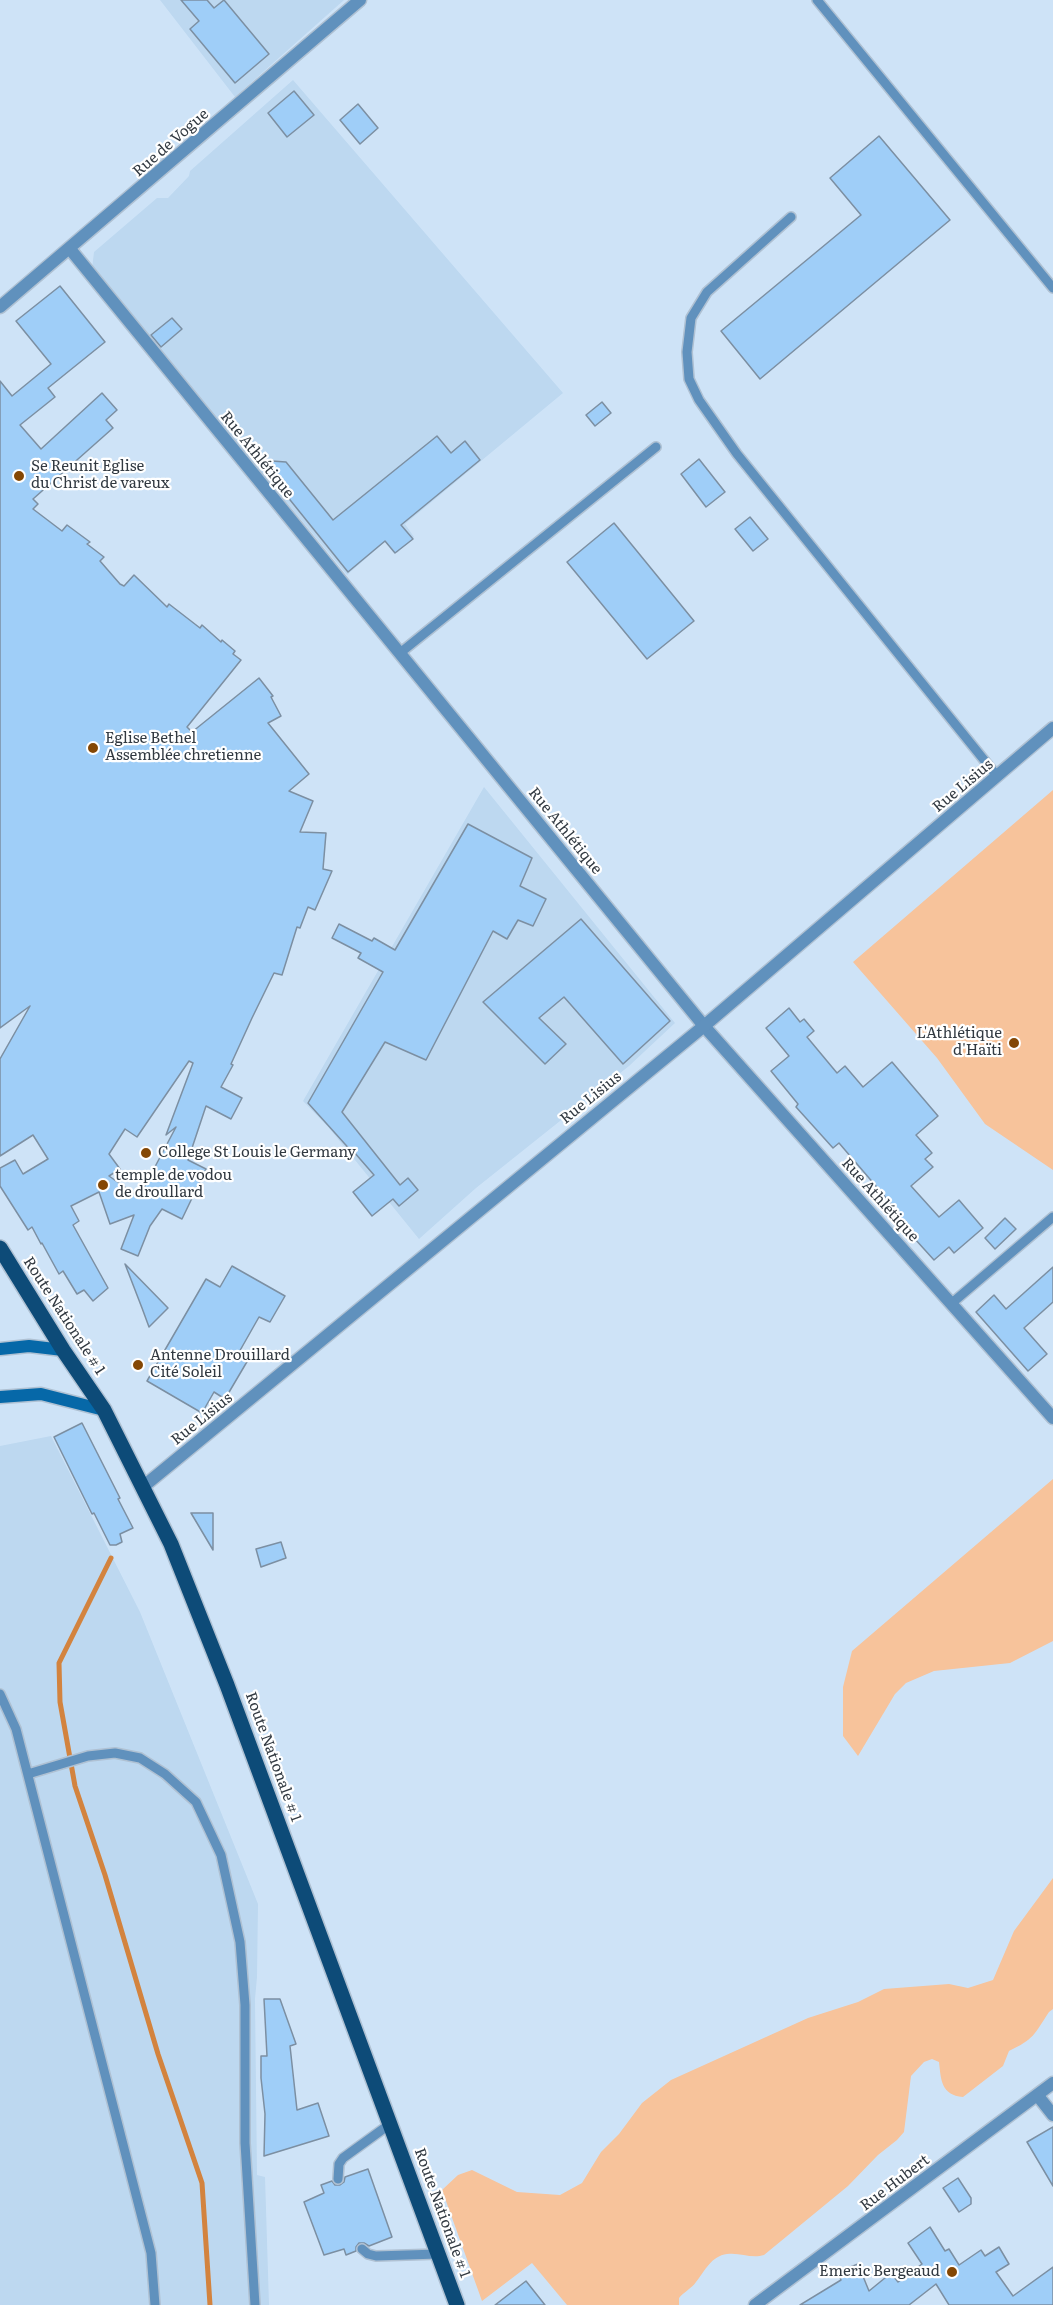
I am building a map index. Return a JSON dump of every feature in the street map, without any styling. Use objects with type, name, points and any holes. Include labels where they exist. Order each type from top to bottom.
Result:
[{"type":"main road","name":"Route Nationale # 1","points":[[0,1248],[63,1350],[104,1410],[171,1544],[227,1685],[457,2305]]},
{"type":"main road","points":[[0,1349],[29,1346],[63,1350]]},
{"type":"main road","points":[[0,1397],[41,1394],[104,1410]]},
{"type":"street","name":"Rue de Vogue","points":[[0,307],[360,0]]},
{"type":"street","name":"Rue Athlétique","points":[[70,249],[704,1026],[1053,1418]]},
{"type":"street","name":"Rue Lisius","points":[[146,1490],[704,1026],[1053,728]]},
{"type":"street","name":"Rue Hubert","points":[[754,2305],[1053,2083]]},
{"type":"street","points":[[1038,2096],[1053,2115]]},
{"type":"lane","points":[[817,0],[1053,288]]},
{"type":"lane","points":[[791,217],[707,292],[692,318],[687,352],[688,379],[699,400],[737,454],[997,776]]},
{"type":"lane","points":[[400,652],[656,447]]},
{"type":"lane","points":[[952,1303],[1053,1217]]},
{"type":"lane","points":[[0,1694],[16,1729],[151,2253],[154,2305]]},
{"type":"lane","points":[[27,1774],[88,1756],[115,1753],[140,1758],[165,1774],[196,1802],[221,1855],[240,1942],[245,2005],[244,2143],[255,2305]]},
{"type":"lane","points":[[338,2179],[339,2164],[343,2158],[390,2124]]},
{"type":"lane","points":[[362,2249],[376,2256],[438,2254]]},
{"type":"shaded area","points":[[160,0],[344,0],[235,97]]},
{"type":"shaded area","points":[[293,80],[563,393],[405,524],[414,537],[397,553],[386,541],[347,575],[92,269],[94,252],[157,198],[168,198],[189,176],[190,171]]},
{"type":"shaded area","points":[[484,787],[675,1023],[629,1066],[476,1188],[419,1239],[329,1128],[303,1101]]},
{"type":"shaded area","name":"L'Athlétique d'Haïti","points":[[1053,790],[1053,1170],[985,1124],[937,1058],[853,962]]},
{"type":"shaded area","points":[[51,1436],[140,1612],[258,1904],[255,1999],[257,2175],[265,2177],[269,2305],[0,2305],[0,1446]]},
{"type":"shaded area","points":[[1053,1479],[1053,1641],[1010,1663],[934,1671],[906,1683],[895,1694],[858,1756],[843,1736],[843,1687],[852,1651]]},
{"type":"shaded area","points":[[1053,1878],[1053,2009],[1029,2039],[1009,2051],[1003,2066],[963,2097],[946,2090],[939,2062],[932,2059],[924,2062],[911,2076],[904,2132],[848,2186],[764,2255],[721,2255],[679,2298],[679,2305],[567,2305],[532,2263],[482,2301],[442,2190],[458,2175],[472,2170],[517,2192],[560,2195],[582,2183],[601,2152],[619,2134],[642,2103],[671,2080],[808,2018],[858,2002],[884,1989],[949,1984],[968,1988],[993,1980],[1014,1931]]},
{"type":"building","points":[[181,0],[207,0],[214,8],[224,0],[269,54],[235,83],[190,29],[199,21]]},
{"type":"building","points":[[294,91],[314,115],[287,137],[268,113]]},
{"type":"building","points":[[358,104],[378,128],[360,144],[340,120]]},
{"type":"building","points":[[879,136],[950,220],[760,379],[721,331],[861,215],[830,178]]},
{"type":"building","points":[[60,286],[105,342],[48,388],[55,397],[20,425],[41,449],[102,393],[117,410],[106,420],[113,428],[33,499],[38,504],[33,509],[62,531],[67,525],[90,542],[87,544],[104,557],[100,561],[120,584],[124,586],[134,575],[167,607],[169,604],[200,628],[202,625],[235,651],[233,654],[241,660],[187,727],[192,732],[259,678],[273,696],[271,697],[281,716],[268,723],[309,774],[289,791],[313,801],[300,832],[326,833],[323,869],[332,871],[315,910],[308,907],[300,928],[297,927],[282,975],[274,973],[221,1087],[242,1098],[231,1119],[206,1106],[188,1160],[206,1169],[182,1219],[162,1209],[150,1226],[138,1256],[121,1249],[134,1215],[110,1224],[99,1192],[71,1206],[79,1221],[73,1225],[108,1288],[93,1301],[84,1290],[77,1294],[63,1271],[59,1274],[32,1227],[28,1230],[0,1186],[0,1168],[15,1160],[23,1174],[48,1159],[33,1135],[0,1156],[0,1059],[30,1006],[0,1028],[0,381],[12,396],[51,364],[16,321]],"holes":[[[189,1061],[193,1063],[166,1135],[176,1127],[139,1197],[109,1176],[120,1169],[109,1154],[125,1129],[137,1137]]]},
{"type":"building","points":[[172,318],[182,329],[161,347],[151,335]]},
{"type":"building","points":[[602,402],[611,413],[595,426],[586,415]]},
{"type":"building","points":[[437,436],[451,453],[465,441],[480,460],[401,525],[413,539],[395,553],[385,541],[348,572],[258,460],[286,462],[333,520]]},
{"type":"building","points":[[699,459],[725,492],[706,507],[681,474]]},
{"type":"building","points":[[750,517],[768,539],[753,551],[735,529]]},
{"type":"building","points":[[614,523],[694,621],[647,659],[567,562]]},
{"type":"building","points":[[468,824],[532,858],[520,886],[546,899],[533,926],[518,920],[507,939],[493,931],[426,1060],[385,1042],[342,1112],[400,1185],[408,1178],[418,1190],[399,1206],[393,1199],[372,1216],[353,1192],[374,1175],[308,1103],[383,972],[358,958],[361,953],[332,938],[339,924],[372,941],[374,938],[395,950]]},
{"type":"building","points":[[581,919],[670,1021],[623,1064],[564,997],[539,1018],[566,1044],[545,1064],[483,1002]]},
{"type":"building","points":[[789,1008],[800,1022],[804,1019],[814,1031],[807,1037],[837,1073],[845,1066],[863,1087],[892,1062],[938,1116],[916,1135],[932,1153],[925,1159],[933,1167],[911,1186],[939,1217],[959,1200],[983,1228],[954,1253],[949,1247],[934,1260],[895,1217],[899,1213],[839,1143],[833,1148],[796,1107],[798,1104],[771,1071],[789,1056],[766,1028]]},
{"type":"building","points":[[1005,1218],[1016,1229],[995,1249],[985,1238]]},
{"type":"building","points":[[125,1264],[168,1308],[149,1327],[142,1308]]},
{"type":"building","points":[[232,1266],[285,1296],[270,1322],[259,1317],[238,1354],[248,1360],[225,1399],[214,1392],[202,1413],[147,1381],[206,1279],[220,1287]]},
{"type":"building","points":[[1053,1267],[1053,1302],[1024,1328],[1047,1354],[1028,1371],[976,1312],[994,1295],[1006,1309]]},
{"type":"building","points":[[82,1423],[133,1528],[120,1534],[122,1542],[116,1545],[110,1545],[94,1513],[92,1514],[54,1437]]},
{"type":"building","points":[[191,1513],[213,1513],[213,1550]]},
{"type":"building","points":[[281,1542],[286,1558],[261,1567],[256,1549]]},
{"type":"building","points":[[264,1999],[280,1999],[296,2044],[290,2046],[297,2110],[318,2103],[329,2136],[264,2156],[265,2114],[261,2056],[267,2056]]},
{"type":"building","points":[[1053,2127],[1053,2186],[1027,2142]]},
{"type":"building","points":[[368,2169],[392,2237],[369,2246],[359,2243],[356,2251],[346,2255],[344,2249],[324,2255],[304,2202],[324,2193],[321,2185],[332,2181],[335,2185],[340,2185],[344,2182],[345,2177]]},
{"type":"building","points":[[958,2178],[971,2198],[971,2204],[959,2212],[943,2188]]},
{"type":"building","points":[[930,2227],[945,2251],[949,2249],[959,2265],[981,2250],[985,2256],[999,2247],[1009,2264],[996,2272],[1013,2296],[1053,2267],[1053,2305],[949,2305],[936,2284],[909,2305],[800,2305],[841,2280],[838,2272],[858,2264],[869,2291],[891,2273],[898,2282],[922,2264],[908,2243]]},
{"type":"building","points":[[526,2281],[545,2305],[495,2305]]},
{"type":"waterway","points":[[111,1558],[59,1663],[60,1702],[75,1786],[105,1875],[158,2054],[202,2183],[210,2305]]},
{"type":"place","name":"Se Reunit Eglise du Christ de vareux","points":[[19,476]]},
{"type":"place","name":"Eglise Bethel Assemblée chretienne","points":[[93,748]]},
{"type":"place","name":"L'Athlétique d'Haïti","points":[[1014,1043]]},
{"type":"place","name":"College St Louis le Germany","points":[[146,1153]]},
{"type":"place","name":"temple de vodou de droullard","points":[[103,1185]]},
{"type":"place","name":"Antenne Drouillard Cité Soleil","points":[[138,1365]]},
{"type":"place","name":"Emeric Bergeaud","points":[[952,2272]]}]
